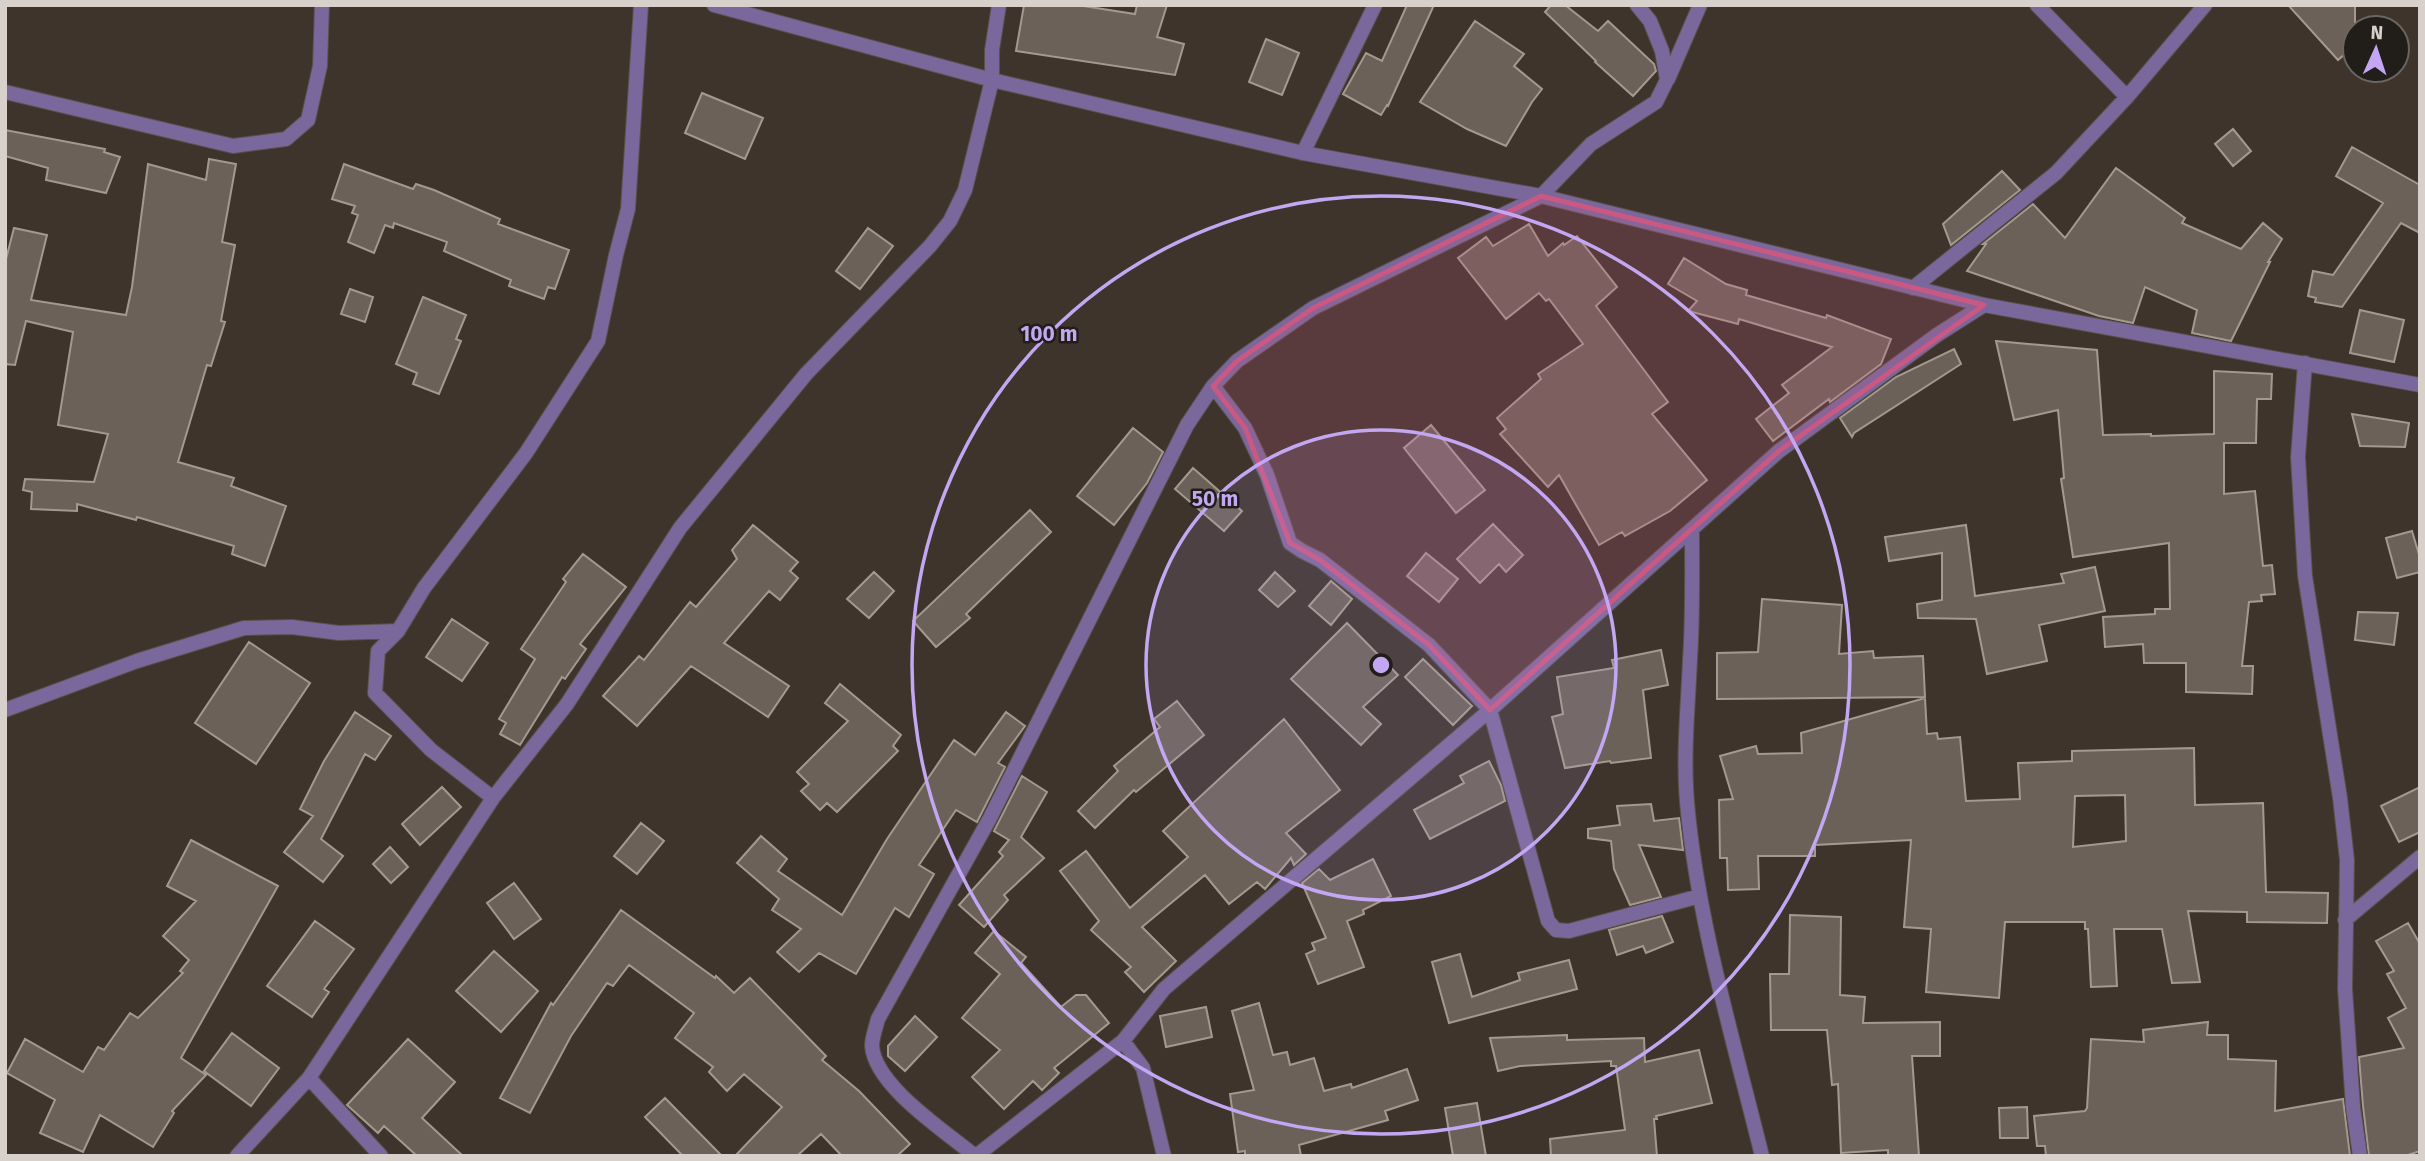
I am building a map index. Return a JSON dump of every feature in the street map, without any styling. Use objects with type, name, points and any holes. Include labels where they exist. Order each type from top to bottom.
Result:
[{"type":"street","points":[[5,92],[233,146],[286,139],[308,120],[320,66],[322,5]]},
{"type":"street","points":[[493,798],[431,750],[375,693],[379,651],[398,631],[424,588],[526,453],[598,341],[628,209],[641,5]]},
{"type":"street","points":[[714,5],[992,80],[1303,153],[1541,196],[1984,305],[2420,385]]},
{"type":"street","points":[[237,1156],[309,1078],[493,798],[567,704],[680,528],[806,374],[930,246],[950,220],[965,190],[992,80],[992,50],[999,5]]},
{"type":"street","points":[[1303,153],[1375,5]]},
{"type":"street","points":[[1637,5],[1650,21],[1662,51],[1667,80]]},
{"type":"street","points":[[1700,5],[1656,102],[1591,144],[1541,196],[1313,308],[1237,361],[1213,386],[1187,425],[990,818],[878,1019],[872,1042],[874,1058],[891,1086],[976,1156],[1123,1041],[1164,989],[1490,710],[1779,451],[1937,335],[1984,305]]},
{"type":"street","points":[[2037,5],[2127,97]]},
{"type":"street","points":[[1913,288],[2056,173],[2127,97],[2205,5]]},
{"type":"street","points":[[2305,363],[2298,457],[2305,576],[2340,798],[2347,860],[2345,989],[2353,1107],[2360,1156]]},
{"type":"street","points":[[1213,386],[1245,428],[1266,475],[1290,542],[1321,560],[1429,645],[1490,710],[1548,921],[1556,930],[1569,932],[1700,896]]},
{"type":"street","points":[[1692,531],[1690,658],[1685,740],[1692,854],[1762,1156]]},
{"type":"street","points":[[5,710],[137,661],[244,628],[339,632],[398,631]]},
{"type":"street","points":[[2346,920],[2420,857]]},
{"type":"street","points":[[1123,1041],[1143,1068],[1164,1156]]},
{"type":"street","points":[[309,1078],[381,1156]]},
{"type":"highlighted area","points":[[1541,196],[1984,305],[1779,451],[1490,710],[1429,645],[1320,560],[1290,543],[1245,428],[1213,386],[1237,361],[1313,308]]},
{"type":"building","points":[[1024,5],[1077,5],[1135,14],[1137,5],[1167,5],[1157,37],[1184,44],[1175,75],[1016,51]]},
{"type":"building","points":[[1407,5],[1434,5],[1388,106],[1381,115],[1343,94],[1366,53],[1382,61]]},
{"type":"building","points":[[1551,5],[1565,5],[1598,31],[1608,21],[1654,64],[1656,71],[1633,96],[1545,12]]},
{"type":"building","points":[[2288,5],[2355,5],[2355,14],[2341,14],[2341,57],[2338,60]]},
{"type":"building","points":[[1475,21],[1524,54],[1514,66],[1542,89],[1506,146],[1467,129],[1420,102]]},
{"type":"building","points":[[1266,39],[1299,53],[1282,95],[1249,82]]},
{"type":"building","points":[[702,93],[763,118],[745,159],[685,133]]},
{"type":"building","points":[[2233,129],[2251,151],[2233,166],[2215,144]]},
{"type":"building","points":[[5,130],[105,149],[104,152],[120,157],[106,193],[46,180],[48,168],[5,156]]},
{"type":"building","points":[[2352,147],[2420,185],[2420,233],[2401,223],[2342,307],[2315,302],[2316,298],[2308,296],[2313,271],[2333,275],[2383,203],[2336,176]]},
{"type":"building","points":[[209,159],[236,164],[222,242],[235,245],[221,321],[225,322],[211,366],[207,365],[178,462],[234,478],[231,486],[286,506],[265,566],[232,554],[234,546],[137,517],[136,520],[77,504],[77,511],[31,509],[32,492],[23,490],[25,479],[94,482],[108,434],[58,425],[73,332],[26,321],[15,365],[5,364],[5,263],[14,228],[47,235],[31,300],[126,315],[148,164],[206,180]]},
{"type":"building","points":[[344,164],[413,189],[416,184],[434,190],[500,219],[498,224],[569,250],[555,289],[548,287],[544,299],[509,286],[511,280],[444,251],[447,242],[394,223],[393,228],[385,225],[374,253],[348,242],[358,215],[352,213],[355,206],[332,199]]},
{"type":"building","points":[[2116,168],[2185,218],[2182,223],[2241,249],[2263,223],[2282,239],[2268,262],[2231,341],[2192,333],[2197,310],[2145,287],[2133,323],[2099,316],[1967,271],[1986,244],[1983,244],[2033,204],[2065,238]]},
{"type":"building","points":[[2002,171],[2020,190],[1951,245],[1943,224]]},
{"type":"building","points":[[1529,224],[1548,256],[1563,243],[1564,245],[1577,236],[1617,287],[1596,306],[1668,402],[1652,414],[1707,480],[1670,511],[1625,536],[1622,532],[1599,545],[1559,475],[1548,487],[1500,434],[1506,429],[1497,418],[1541,379],[1538,374],[1583,344],[1549,299],[1546,301],[1539,293],[1506,319],[1458,258],[1486,237],[1493,246]]},
{"type":"building","points":[[868,228],[893,246],[860,289],[836,271]]},
{"type":"building","points":[[1684,258],[1726,284],[1747,290],[1746,295],[1826,318],[1827,315],[1891,339],[1881,364],[1773,441],[1756,419],[1789,393],[1782,385],[1832,347],[1739,319],[1738,324],[1688,311],[1697,301],[1668,284]]},
{"type":"building","points":[[350,289],[373,297],[365,322],[341,314]]},
{"type":"building","points":[[423,297],[466,315],[456,339],[461,341],[439,394],[413,384],[417,373],[396,364]]},
{"type":"building","points":[[2360,310],[2404,320],[2394,362],[2350,353]]},
{"type":"building","points":[[1996,341],[2097,350],[2103,435],[2214,434],[2214,371],[2272,374],[2271,399],[2257,399],[2256,443],[2224,443],[2224,494],[2255,491],[2263,566],[2272,565],[2275,594],[2261,595],[2262,601],[2249,602],[2242,666],[2253,666],[2252,694],[2186,692],[2186,663],[2144,663],[2143,644],[2105,647],[2103,617],[2155,614],[2155,609],[2170,609],[2169,543],[2073,557],[2061,479],[2064,478],[2058,410],[2014,420]]},
{"type":"building","points":[[1954,349],[1961,364],[1854,433],[1852,437],[1840,418],[1896,377]]},
{"type":"building","points":[[2352,414],[2409,423],[2405,447],[2360,446]]},
{"type":"building","points":[[1431,425],[1485,490],[1456,513],[1404,448]]},
{"type":"building","points":[[1133,428],[1163,452],[1147,483],[1114,525],[1077,496]]},
{"type":"building","points":[[1193,468],[1242,511],[1224,531],[1175,489]]},
{"type":"building","points":[[1030,510],[1051,532],[966,614],[970,618],[936,647],[913,621]]},
{"type":"building","points":[[1493,524],[1523,555],[1506,572],[1499,564],[1480,583],[1457,559]]},
{"type":"building","points":[[753,525],[798,562],[790,571],[798,578],[780,600],[769,591],[724,643],[789,686],[768,717],[691,666],[637,726],[603,696],[639,656],[644,660],[690,602],[696,607],[737,559],[732,550]]},
{"type":"building","points":[[1966,525],[1975,596],[2064,583],[2061,574],[2095,567],[2105,611],[2039,625],[2047,661],[1987,674],[1976,619],[1918,618],[1917,604],[1942,600],[1942,553],[1889,561],[1885,537]]},
{"type":"building","points":[[2412,531],[2420,558],[2420,572],[2397,578],[2386,538]]},
{"type":"building","points":[[1426,553],[1458,579],[1439,602],[1407,576]]},
{"type":"building","points":[[583,554],[626,587],[580,644],[586,649],[565,679],[562,677],[520,745],[500,734],[506,723],[499,719],[535,659],[521,649],[566,582],[563,579]]},
{"type":"building","points":[[874,572],[894,591],[869,618],[847,599]]},
{"type":"building","points":[[1275,572],[1295,591],[1278,607],[1259,590]]},
{"type":"building","points":[[1331,581],[1352,599],[1331,625],[1309,606]]},
{"type":"building","points":[[1762,599],[1842,605],[1839,654],[1873,651],[1874,658],[1923,656],[1925,697],[1717,699],[1717,653],[1758,652]]},
{"type":"building","points":[[2358,612],[2398,613],[2394,645],[2355,640]]},
{"type":"building","points":[[452,619],[488,643],[462,681],[426,657]]},
{"type":"building","points":[[1347,623],[1398,675],[1363,707],[1381,724],[1361,745],[1291,679]]},
{"type":"building","points":[[249,642],[310,683],[256,764],[195,723]]},
{"type":"building","points":[[1661,650],[1668,685],[1643,690],[1651,758],[1565,768],[1552,717],[1563,714],[1557,677],[1614,668],[1612,660]]},
{"type":"building","points":[[1423,659],[1472,706],[1453,725],[1405,677]]},
{"type":"building","points":[[840,684],[901,735],[893,746],[898,751],[837,812],[827,803],[820,810],[801,791],[809,784],[797,772],[848,721],[825,703]]},
{"type":"building","points":[[1925,698],[1927,734],[1937,733],[1938,739],[1960,737],[1966,801],[2020,799],[2018,763],[2072,761],[2072,751],[2194,748],[2195,805],[2263,803],[2266,892],[2328,893],[2327,923],[2247,922],[2247,912],[2188,911],[2200,982],[2172,983],[2162,929],[2114,929],[2117,986],[2091,987],[2088,929],[2085,929],[2085,922],[2005,922],[1999,998],[1926,992],[1931,929],[1904,927],[1911,840],[1815,845],[1815,856],[1758,856],[1759,889],[1728,890],[1727,858],[1720,858],[1719,800],[1733,799],[1720,756],[1756,746],[1758,754],[1802,753],[1801,733]],"holes":[[[2125,795],[2126,841],[2073,847],[2075,796]]]},
{"type":"building","points":[[1177,701],[1204,735],[1136,792],[1134,790],[1095,828],[1078,811],[1118,771],[1114,766],[1160,727],[1154,719]]},
{"type":"building","points":[[355,712],[391,736],[375,760],[365,754],[321,839],[343,856],[323,882],[284,852],[313,816],[300,809],[324,761]]},
{"type":"building","points":[[1006,712],[1025,726],[998,763],[1005,767],[977,822],[956,810],[919,865],[934,874],[909,917],[895,908],[856,974],[819,953],[799,972],[777,952],[801,929],[772,910],[779,899],[737,863],[761,836],[787,859],[778,871],[842,915],[887,839],[954,740],[975,755]]},
{"type":"building","points":[[1284,719],[1340,790],[1286,833],[1306,854],[1294,865],[1291,858],[1265,889],[1257,882],[1229,904],[1205,875],[1142,927],[1176,961],[1144,992],[1125,972],[1131,967],[1091,930],[1099,921],[1060,871],[1086,851],[1130,908],[1188,857],[1163,831]]},
{"type":"building","points":[[1489,761],[1501,785],[1505,801],[1430,839],[1414,810],[1464,783],[1460,776]]},
{"type":"building","points":[[1022,776],[1047,792],[1021,837],[1044,858],[1004,895],[1008,900],[984,927],[959,905],[1003,856],[999,852],[1009,840],[994,831]]},
{"type":"building","points":[[442,787],[461,807],[420,845],[402,824]]},
{"type":"building","points":[[2420,787],[2420,832],[2399,842],[2381,806]]},
{"type":"building","points":[[1651,804],[1654,821],[1679,818],[1683,850],[1639,845],[1661,897],[1630,905],[1614,869],[1611,841],[1588,838],[1588,829],[1620,825],[1617,806]]},
{"type":"building","points":[[641,823],[664,841],[637,874],[614,856]]},
{"type":"building","points":[[191,840],[278,886],[181,1058],[206,1075],[172,1111],[174,1113],[153,1147],[100,1115],[83,1152],[40,1133],[55,1100],[7,1073],[25,1039],[83,1072],[98,1047],[104,1050],[130,1013],[138,1018],[183,973],[180,971],[189,960],[163,936],[196,901],[167,886]]},
{"type":"building","points":[[390,847],[408,867],[391,883],[373,864]]},
{"type":"building","points":[[1373,859],[1391,896],[1363,910],[1364,914],[1347,921],[1364,967],[1318,984],[1306,954],[1315,950],[1312,943],[1326,938],[1302,883],[1319,869],[1330,880]]},
{"type":"building","points":[[514,883],[541,919],[514,939],[487,903]]},
{"type":"building","points":[[621,910],[715,978],[716,976],[734,993],[750,978],[826,1056],[822,1060],[859,1091],[910,1144],[897,1156],[842,1156],[821,1134],[797,1156],[735,1156],[782,1107],[744,1074],[727,1091],[709,1072],[713,1067],[675,1038],[694,1013],[629,965],[613,986],[607,983],[571,1036],[530,1113],[500,1098],[551,1003],[553,1005]]},
{"type":"building","points":[[1790,915],[1841,917],[1840,995],[1865,997],[1863,1023],[1940,1022],[1940,1056],[1912,1056],[1919,1156],[1888,1156],[1888,1150],[1841,1153],[1838,1084],[1832,1085],[1827,1030],[1771,1030],[1770,974],[1789,974]]},
{"type":"building","points":[[1662,916],[1673,942],[1646,953],[1643,946],[1617,955],[1609,930]]},
{"type":"building","points":[[315,921],[354,949],[324,989],[329,992],[312,1017],[267,986]]},
{"type":"building","points":[[2408,923],[2420,944],[2420,1151],[2405,1156],[2369,1156],[2359,1057],[2404,1048],[2388,1018],[2406,1008],[2387,974],[2394,971],[2376,941]]},
{"type":"building","points":[[994,931],[1026,957],[1021,963],[1061,1007],[1076,995],[1086,995],[1109,1023],[1054,1068],[1059,1073],[1042,1090],[1033,1081],[1004,1109],[972,1077],[1000,1050],[962,1018],[1000,974],[975,953]]},
{"type":"building","points":[[494,951],[538,991],[501,1032],[456,991]]},
{"type":"building","points":[[1460,954],[1472,997],[1520,980],[1518,973],[1569,960],[1577,989],[1449,1023],[1432,962]]},
{"type":"building","points":[[1259,1003],[1273,1055],[1287,1052],[1290,1065],[1314,1058],[1324,1091],[1351,1084],[1352,1088],[1407,1069],[1418,1100],[1385,1111],[1388,1120],[1299,1145],[1301,1156],[1245,1156],[1245,1151],[1238,1152],[1230,1094],[1254,1090],[1232,1011]]},
{"type":"building","points":[[1206,1007],[1212,1037],[1166,1047],[1160,1016]]},
{"type":"building","points":[[915,1016],[937,1037],[905,1071],[888,1056],[888,1046]]},
{"type":"building","points":[[2208,1022],[2207,1035],[2228,1035],[2228,1059],[2276,1061],[2275,1111],[2343,1099],[2350,1156],[2046,1156],[2045,1146],[2037,1146],[2034,1116],[2085,1111],[2087,1108],[2091,1039],[2144,1042],[2143,1030]]},
{"type":"building","points":[[232,1033],[279,1068],[251,1106],[204,1071]]},
{"type":"building","points":[[1567,1035],[1567,1040],[1644,1038],[1645,1062],[1699,1050],[1712,1103],[1656,1116],[1657,1156],[1551,1156],[1550,1139],[1625,1130],[1616,1066],[1611,1066],[1611,1061],[1520,1066],[1498,1071],[1490,1038]]},
{"type":"building","points":[[408,1039],[455,1082],[422,1118],[463,1156],[417,1156],[384,1126],[378,1133],[347,1105]]},
{"type":"building","points":[[665,1098],[722,1156],[683,1156],[645,1117]]},
{"type":"building","points":[[1477,1103],[1486,1156],[1453,1156],[1445,1108]]},
{"type":"building","points":[[2027,1107],[2028,1138],[2000,1138],[1999,1108]]}]
